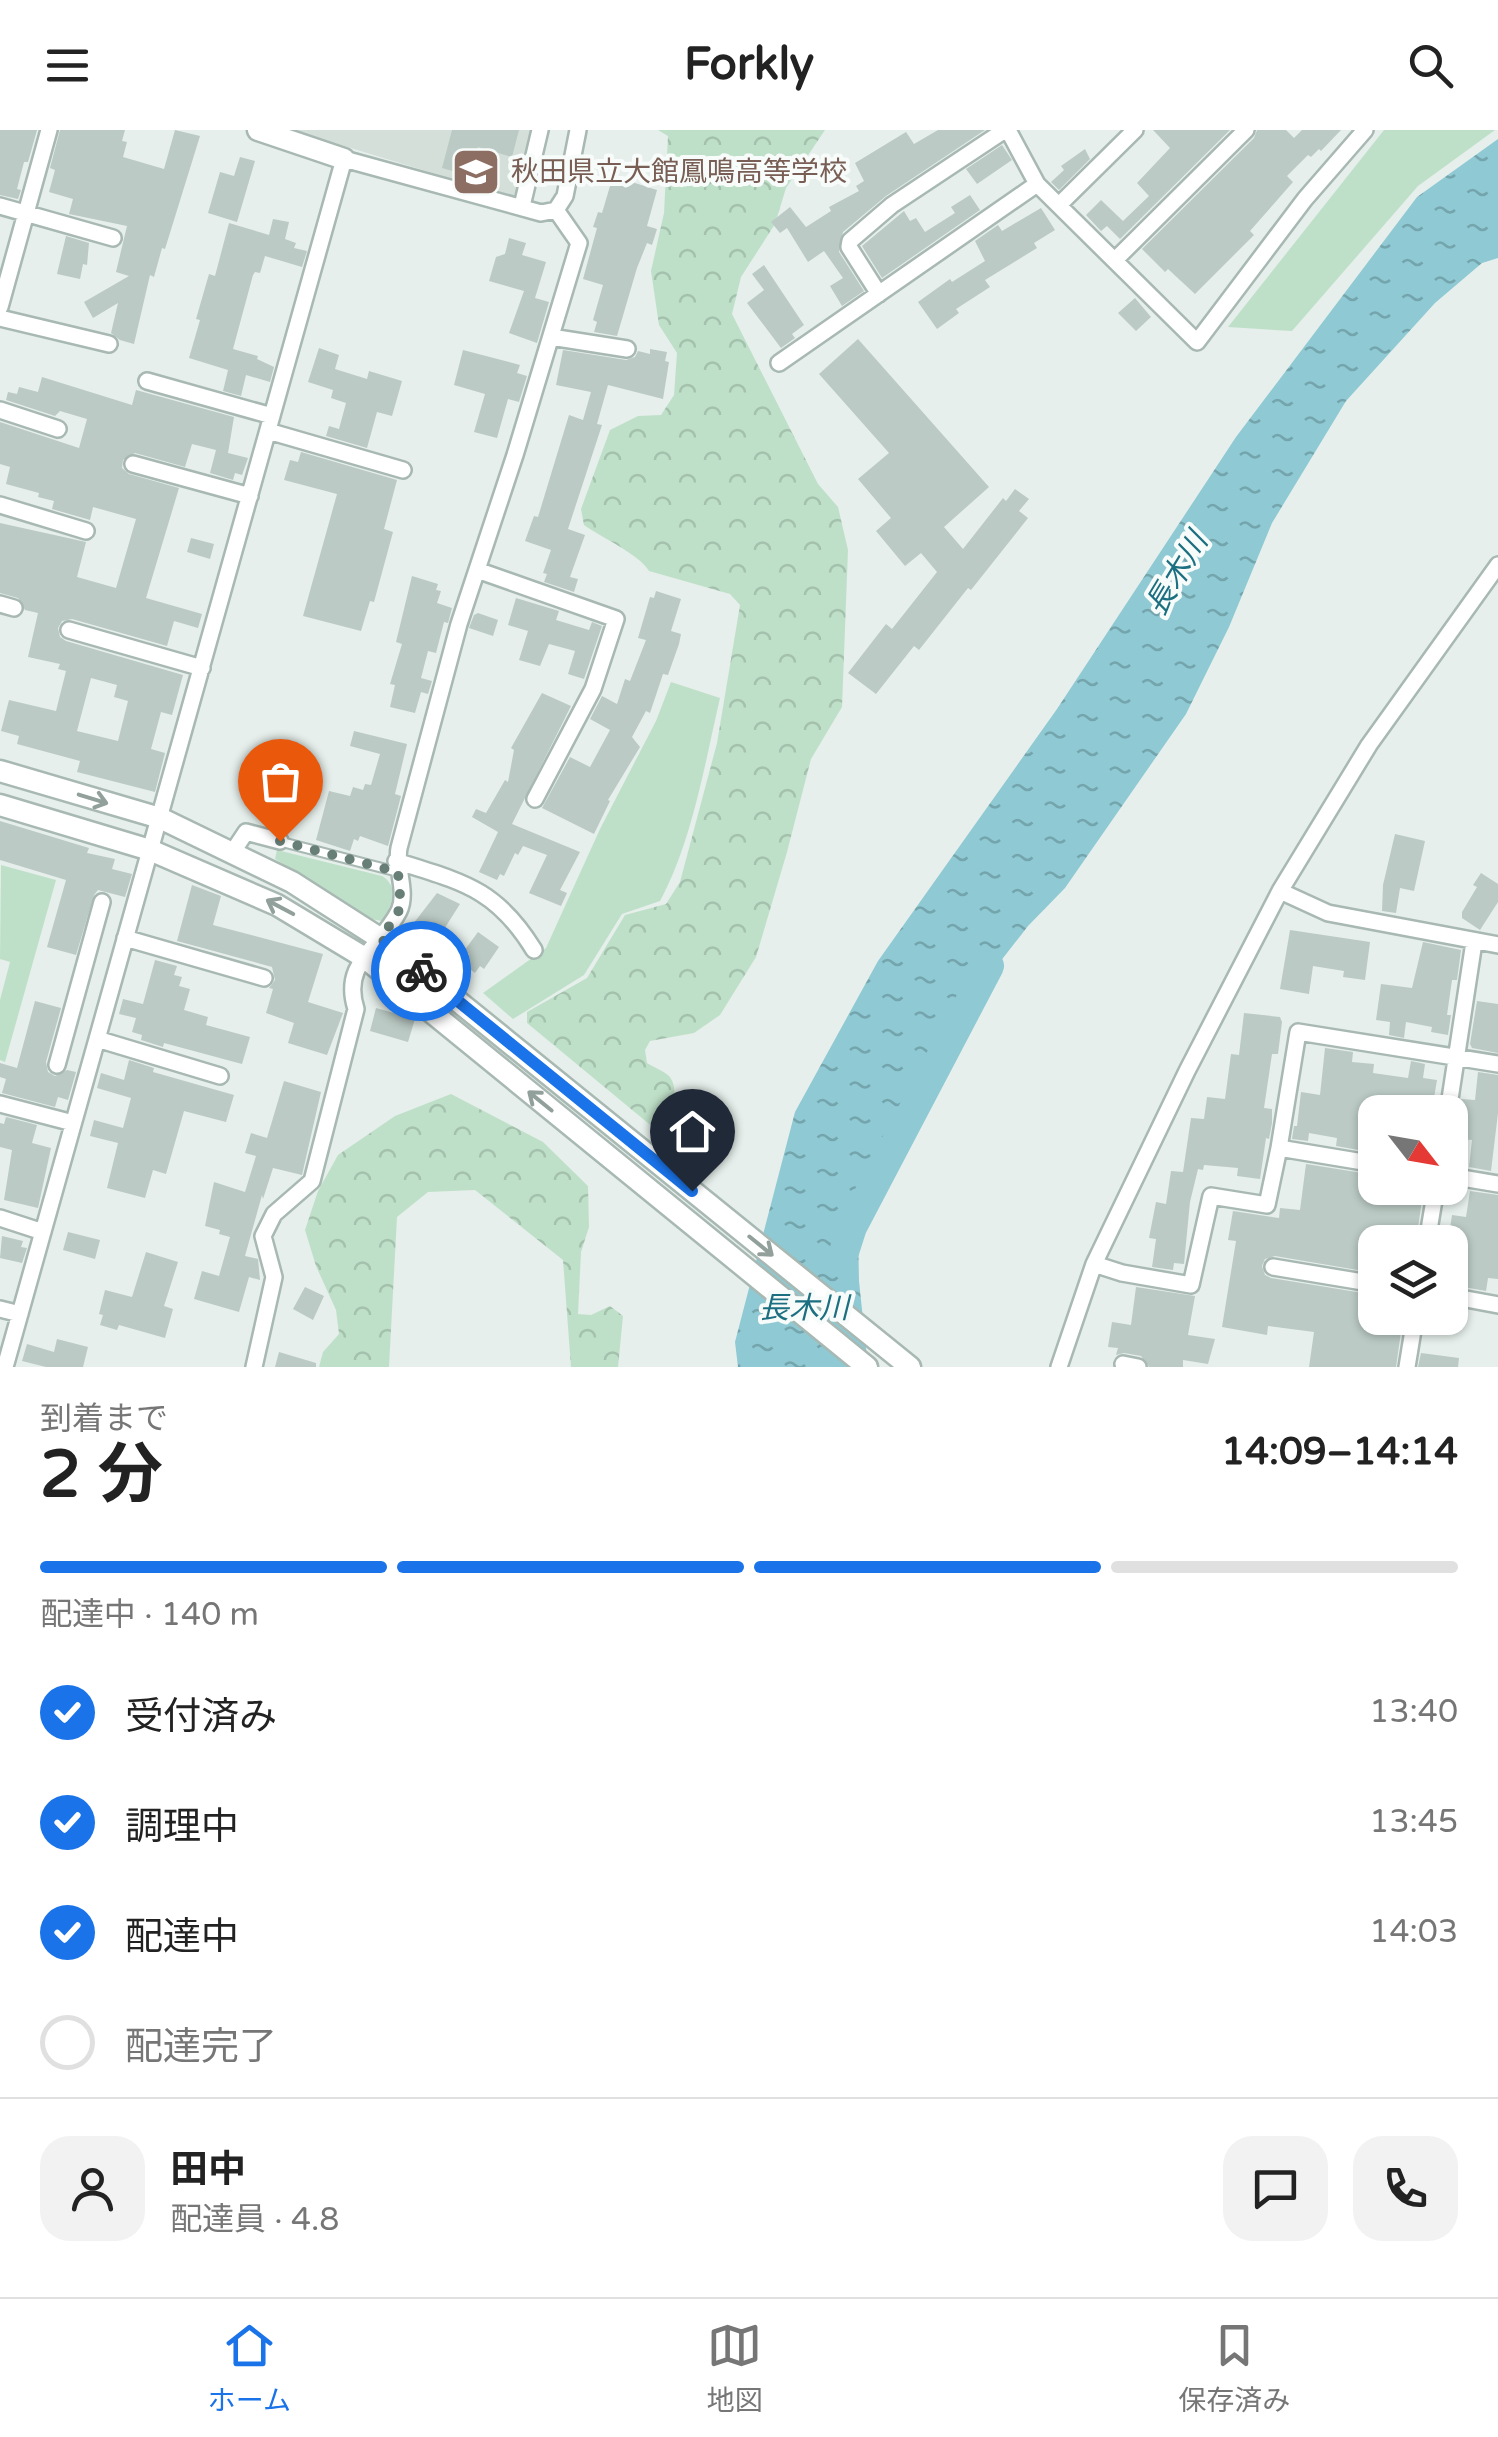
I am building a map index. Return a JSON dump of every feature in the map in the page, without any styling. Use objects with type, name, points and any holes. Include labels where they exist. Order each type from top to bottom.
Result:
[{"type":"street","points":[[0,307],[49,130]]},
{"type":"street","points":[[258,130],[344,159],[540,213],[556,210],[564,196],[578,130]]},
{"type":"street","points":[[522,206],[540,130]]},
{"type":"street","points":[[880,294],[849,247],[850,241],[892,205],[1006,130],[1037,184],[1197,342],[1358,132]]},
{"type":"street","points":[[1060,204],[1134,130]]},
{"type":"street","points":[[1116,259],[1246,130]]},
{"type":"street","points":[[6,1367],[344,159]]},
{"type":"street","points":[[779,363],[1037,184]]},
{"type":"street","points":[[0,206],[113,238]]},
{"type":"street","points":[[254,1367],[274,1277],[263,1236],[274,1214],[312,1181],[356,1008],[350,988],[354,972],[401,907],[397,867],[460,624],[578,243],[556,210]]},
{"type":"street","points":[[0,318],[108,344]]},
{"type":"street","points":[[550,337],[627,350]]},
{"type":"street","points":[[147,381],[402,470]]},
{"type":"street","points":[[0,410],[58,429]]},
{"type":"street","points":[[133,464],[250,496]]},
{"type":"street","points":[[0,505],[86,530]]},
{"type":"street","points":[[1060,1367],[1094,1264],[1280,891],[1370,745],[1498,566]]},
{"type":"street","points":[[477,570],[616,619],[593,689],[535,800]]},
{"type":"street","points":[[69,630],[202,668]]},
{"type":"street","points":[[0,771],[160,818],[292,882],[381,939],[910,1367]]},
{"type":"street","points":[[0,804],[150,850],[277,905],[365,958],[867,1367]]},
{"type":"street","points":[[232,853],[246,832],[280,841]]},
{"type":"street","points":[[397,867],[457,880],[490,897],[518,924],[534,950]]},
{"type":"street","points":[[1280,891],[1328,912],[1498,945]]},
{"type":"street","points":[[56,1065],[102,902]]},
{"type":"street","points":[[125,938],[264,978]]},
{"type":"street","points":[[1451,1095],[1474,942]]},
{"type":"street","points":[[78,989],[108,996]]},
{"type":"street","points":[[1094,1264],[1191,1285],[1210,1196],[1267,1205],[1298,1032],[1498,1064]]},
{"type":"street","points":[[97,1038],[220,1076]]},
{"type":"street","points":[[0,1104],[73,1123]]},
{"type":"street","points":[[1279,1148],[1358,1161]]},
{"type":"street","points":[[1468,1179],[1498,1184]]},
{"type":"street","points":[[0,1218],[43,1232]]},
{"type":"street","points":[[1274,1267],[1358,1281]]},
{"type":"street","points":[[1468,1299],[1498,1305]]},
{"type":"street","points":[[0,1308],[20,1314]]},
{"type":"street","points":[[1407,1367],[1412,1335]]},
{"type":"lane","points":[[280,841],[397,867]]},
{"type":"shaded area","name":"秋田県立大館鳳鳴高等学校","points":[[292,130],[536,130],[523,188],[511,197]]},
{"type":"green space","points":[[658,130],[825,130],[786,188],[775,224],[741,277],[732,314],[818,484],[838,507],[848,550],[842,707],[811,759],[756,957],[720,1015],[694,1033],[650,1041],[645,1050],[647,1063],[673,1082],[671,1114],[660,1133],[527,1023],[527,1012],[587,978],[625,915],[666,904],[680,882],[717,743],[740,605],[730,594],[649,571],[629,552],[584,525],[581,509],[610,430],[638,416],[661,415],[674,395],[677,353],[659,325],[651,271],[664,213],[668,136]]},
{"type":"green space","points":[[1384,130],[1495,130],[1418,186],[1292,331],[1228,327]]},
{"type":"green space","points":[[671,682],[720,698],[696,802],[671,878],[660,901],[622,914],[584,975],[513,1019],[483,993],[546,948],[600,829],[656,721]]},
{"type":"green space","points":[[277,850],[388,880],[393,891],[382,921],[371,919],[275,859]]},
{"type":"green space","points":[[1,865],[56,880],[5,1062],[0,1060],[0,1000],[10,962],[0,959]]},
{"type":"green space","points":[[451,1094],[543,1142],[588,1186],[589,1227],[581,1252],[578,1314],[591,1315],[610,1306],[623,1316],[618,1367],[571,1367],[563,1260],[475,1190],[428,1192],[397,1217],[389,1367],[319,1367],[323,1352],[339,1334],[336,1310],[305,1230],[318,1191],[338,1155],[395,1116]]},
{"type":"water","points":[[1498,139],[1498,258],[1482,263],[1435,303],[1346,401],[1272,523],[1229,627],[1186,714],[1065,888],[1028,926],[934,1047],[857,1186],[859,1281],[868,1367],[738,1367],[735,1342],[795,1112],[878,961],[1057,709],[1236,437],[1417,197]]},
{"type":"building","points":[[0,130],[37,130],[28,162],[24,162],[18,199],[0,195]]},
{"type":"building","points":[[60,130],[125,130],[123,157],[164,169],[175,130],[200,136],[165,249],[162,248],[154,277],[150,275],[134,344],[111,333],[118,303],[93,318],[84,302],[129,276],[116,272],[127,226],[69,214],[73,199],[49,192],[55,170],[50,168]]},
{"type":"building","points":[[452,130],[519,130],[512,157],[478,147],[470,176],[442,168]]},
{"type":"building","points":[[938,130],[985,130],[886,196],[843,232],[839,252],[864,291],[842,306],[830,286],[843,278],[824,251],[808,262],[787,228],[780,233],[771,222],[790,207],[806,227],[831,211],[829,207],[859,191],[856,186],[864,181],[855,163],[906,132],[914,144]]},
{"type":"building","points":[[1153,130],[1230,130],[1120,239],[1107,226],[1101,231],[1086,215],[1101,200],[1123,221],[1149,196],[1137,183],[1170,148]]},
{"type":"building","points":[[1257,130],[1286,130],[1294,138],[1302,130],[1341,130],[1321,151],[1308,155],[1287,176],[1293,182],[1250,231],[1254,235],[1195,294],[1142,249],[1254,138]]},
{"type":"building","points":[[1002,145],[1012,160],[977,184],[966,169]]},
{"type":"building","points":[[1085,149],[1090,159],[1059,190],[1051,182],[1064,170],[1061,166]]},
{"type":"building","points":[[240,157],[255,161],[237,222],[208,213],[220,172],[234,176]]},
{"type":"building","points":[[613,176],[657,190],[647,226],[657,229],[637,268],[617,336],[594,332],[597,322],[593,320],[603,285],[583,279],[597,228],[593,227],[598,212],[602,213]]},
{"type":"building","points":[[970,195],[980,210],[882,278],[862,246],[904,211],[910,221],[916,218],[925,232],[955,213],[951,207]]},
{"type":"building","points":[[1041,208],[1055,230],[1034,243],[1037,248],[985,280],[990,287],[956,309],[959,313],[937,329],[918,302],[985,261],[975,241],[998,225],[1002,231]]},
{"type":"building","points":[[273,219],[289,222],[285,239],[296,243],[294,248],[307,251],[302,267],[265,256],[260,273],[253,275],[233,349],[258,356],[257,359],[274,367],[270,382],[246,375],[241,396],[223,391],[228,370],[189,358],[200,320],[196,319],[209,274],[215,276],[229,223],[269,235]]},
{"type":"building","points":[[66,236],[89,243],[87,265],[83,264],[80,279],[57,274]]},
{"type":"building","points":[[509,238],[526,243],[522,255],[546,262],[535,298],[549,302],[537,343],[509,333],[524,291],[489,281],[496,257],[505,254]]},
{"type":"building","points":[[764,265],[804,325],[781,348],[747,303],[764,290],[752,274]]},
{"type":"building","points":[[1135,298],[1151,317],[1136,331],[1118,313]]},
{"type":"building","points":[[858,339],[989,487],[944,527],[963,549],[1003,498],[1006,501],[1015,489],[1029,499],[1019,511],[1028,518],[971,590],[968,588],[919,650],[914,646],[876,694],[848,673],[886,624],[892,629],[937,572],[921,553],[905,566],[876,531],[891,518],[858,479],[889,453],[819,374]]},
{"type":"building","points":[[319,348],[339,355],[335,369],[367,379],[369,371],[402,381],[392,416],[377,412],[367,448],[326,436],[329,426],[339,429],[346,403],[331,398],[333,390],[308,382]]},
{"type":"building","points":[[650,349],[667,352],[663,399],[608,385],[597,424],[602,425],[568,529],[585,535],[570,577],[578,579],[574,592],[544,582],[551,550],[525,541],[534,516],[538,517],[569,415],[583,420],[591,392],[556,385],[563,350],[626,360],[638,351],[650,354]]},
{"type":"building","points":[[463,350],[520,365],[517,373],[527,376],[519,402],[508,399],[497,438],[474,432],[485,394],[454,385]]},
{"type":"building","points":[[42,377],[132,405],[136,390],[234,417],[228,453],[248,458],[242,475],[235,473],[233,480],[210,473],[216,450],[192,444],[185,467],[135,453],[123,460],[122,468],[129,474],[179,488],[146,598],[202,614],[198,628],[174,621],[167,646],[72,619],[62,621],[58,628],[60,637],[66,641],[183,675],[172,715],[161,712],[151,749],[165,753],[155,792],[77,772],[80,761],[17,744],[19,736],[1,731],[9,700],[56,711],[66,671],[58,669],[60,664],[28,657],[38,613],[25,610],[18,598],[0,593],[0,523],[86,542],[77,577],[116,588],[136,519],[93,507],[90,520],[52,509],[54,501],[6,484],[10,467],[0,464],[0,422],[79,448],[87,419],[60,411],[55,416],[6,400],[8,392],[17,394],[19,387],[38,392]],"holes":[[[91,678],[117,685],[114,697],[128,701],[118,741],[77,731]]]},
{"type":"building","points":[[301,452],[397,480],[384,529],[393,532],[374,602],[370,601],[361,631],[303,616],[337,494],[284,480],[290,460],[298,462]]},
{"type":"building","points":[[191,538],[214,544],[210,559],[187,552]]},
{"type":"building","points":[[412,576],[438,584],[436,590],[441,591],[437,603],[452,608],[436,653],[428,651],[421,678],[432,681],[428,694],[421,692],[415,713],[390,707],[395,685],[390,684],[402,644],[396,642]]},
{"type":"building","points":[[656,591],[681,599],[671,631],[681,634],[679,644],[668,675],[663,674],[650,713],[646,711],[632,737],[640,747],[608,800],[594,834],[542,808],[570,757],[590,767],[610,730],[590,719],[602,696],[617,704],[625,679],[630,681],[646,640],[638,638],[650,597],[654,598]]},
{"type":"building","points":[[516,598],[559,611],[556,620],[589,630],[592,622],[602,626],[584,679],[568,674],[575,651],[549,644],[540,666],[519,660],[528,631],[508,625]]},
{"type":"building","points":[[478,613],[498,620],[493,636],[469,628]]},
{"type":"building","points":[[542,693],[571,706],[512,824],[580,852],[560,890],[567,893],[561,906],[529,893],[547,855],[523,846],[518,855],[515,853],[504,876],[500,874],[497,880],[479,872],[498,832],[472,817],[476,809],[486,813],[505,780],[508,782],[514,750],[511,748]]},
{"type":"building","points":[[354,731],[407,744],[395,794],[401,796],[388,846],[360,836],[358,841],[354,839],[350,851],[316,840],[329,791],[350,796],[353,787],[363,790],[365,784],[371,785],[380,754],[350,746]]},
{"type":"building","points":[[268,749],[309,761],[300,792],[258,783]]},
{"type":"building","points":[[0,821],[89,848],[87,853],[115,859],[112,869],[132,874],[125,897],[98,890],[94,895],[76,955],[47,947],[66,880],[0,860]]},
{"type":"building","points":[[1395,834],[1425,841],[1414,891],[1400,888],[1396,913],[1382,911],[1383,885]]},
{"type":"building","points":[[1481,873],[1498,884],[1498,902],[1480,930],[1462,918],[1462,912]]},
{"type":"building","points":[[192,885],[221,896],[213,925],[323,954],[308,1002],[343,1013],[327,1055],[288,1043],[294,1023],[266,1013],[273,989],[269,988],[275,980],[272,967],[177,941]]},
{"type":"building","points":[[437,893],[460,904],[436,942],[413,924]]},
{"type":"building","points":[[1290,930],[1370,942],[1365,980],[1343,977],[1344,971],[1313,966],[1309,994],[1280,989]]},
{"type":"building","points":[[478,932],[499,947],[484,969],[480,966],[475,973],[462,963],[469,954],[464,951]]},
{"type":"building","points":[[1423,942],[1461,950],[1457,980],[1452,980],[1448,1035],[1406,1022],[1404,1038],[1389,1035],[1390,1022],[1376,1020],[1381,984],[1412,988]]},
{"type":"building","points":[[155,960],[177,966],[174,975],[182,977],[179,986],[190,989],[184,1010],[208,1017],[206,1025],[250,1037],[242,1064],[164,1043],[163,1047],[141,1040],[142,1035],[132,1032],[136,1018],[119,1014],[123,999],[143,1004]]},
{"type":"building","points":[[35,1001],[61,1008],[46,1062],[48,1072],[55,1076],[67,1070],[76,1072],[68,1100],[58,1097],[55,1107],[2,1093],[6,1079],[0,1077],[0,1063],[17,1068]]},
{"type":"building","points":[[1477,1001],[1498,1004],[1498,1053],[1472,1048],[1470,1044]]},
{"type":"building","points":[[376,1008],[415,1019],[408,1042],[370,1031]]},
{"type":"building","points":[[1244,1013],[1280,1017],[1282,1022],[1278,1054],[1272,1054],[1264,1108],[1272,1109],[1272,1123],[1260,1179],[1237,1176],[1238,1168],[1204,1165],[1203,1170],[1198,1169],[1190,1202],[1184,1264],[1174,1263],[1173,1270],[1152,1267],[1156,1239],[1149,1238],[1156,1202],[1166,1204],[1171,1171],[1183,1172],[1191,1118],[1204,1119],[1207,1097],[1225,1099],[1231,1054],[1239,1055]]},
{"type":"building","points":[[1325,1048],[1353,1052],[1352,1062],[1374,1064],[1373,1073],[1408,1078],[1411,1061],[1425,1064],[1423,1078],[1437,1080],[1434,1095],[1358,1095],[1358,1150],[1336,1146],[1337,1138],[1309,1133],[1308,1141],[1292,1139],[1301,1092],[1320,1095]]},
{"type":"building","points":[[129,1060],[154,1068],[153,1072],[234,1095],[226,1122],[184,1111],[166,1174],[153,1170],[145,1198],[107,1188],[118,1143],[90,1136],[94,1120],[123,1128],[131,1098],[97,1088],[101,1073],[124,1080]]},
{"type":"building","points":[[1478,1072],[1498,1075],[1491,1171],[1469,1167],[1472,1140],[1468,1140],[1468,1100],[1475,1100]]},
{"type":"building","points":[[284,1081],[321,1092],[302,1175],[273,1168],[263,1199],[262,1195],[245,1256],[258,1259],[260,1280],[249,1277],[239,1312],[194,1299],[202,1271],[219,1276],[230,1237],[205,1226],[214,1182],[245,1192],[256,1156],[245,1153],[251,1133],[267,1138]]},
{"type":"building","points":[[6,1117],[37,1125],[32,1143],[51,1148],[38,1208],[4,1200],[12,1150],[0,1147],[0,1123],[4,1124]]},
{"type":"building","points":[[1306,1164],[1358,1172],[1358,1205],[1421,1205],[1418,1225],[1358,1225],[1358,1270],[1275,1256],[1265,1259],[1262,1266],[1271,1278],[1358,1292],[1358,1335],[1401,1335],[1396,1367],[1309,1367],[1314,1332],[1268,1326],[1267,1335],[1222,1327],[1236,1241],[1228,1240],[1233,1211],[1279,1218],[1280,1208],[1300,1210]]},
{"type":"building","points":[[1470,1191],[1498,1195],[1498,1279],[1488,1278],[1486,1291],[1468,1288],[1468,1225],[1451,1225],[1452,1215],[1466,1217]]},
{"type":"building","points":[[68,1232],[100,1240],[95,1259],[63,1250]]},
{"type":"building","points":[[2,1236],[23,1241],[21,1247],[27,1248],[22,1263],[0,1258]]},
{"type":"building","points":[[146,1252],[178,1262],[164,1306],[173,1309],[165,1338],[119,1325],[117,1330],[100,1325],[105,1290],[132,1297]]},
{"type":"building","points":[[305,1287],[324,1296],[313,1320],[293,1309]]},
{"type":"building","points":[[1136,1287],[1195,1296],[1188,1335],[1215,1339],[1208,1364],[1183,1360],[1183,1367],[1149,1367],[1141,1356],[1116,1355],[1118,1348],[1108,1347],[1112,1322],[1131,1325]]},
{"type":"building","points":[[57,1339],[88,1347],[83,1367],[46,1367],[22,1361],[27,1344],[54,1352]]},
{"type":"building","points":[[279,1352],[316,1363],[316,1367],[275,1367]]},
{"type":"building","points":[[1421,1353],[1459,1358],[1458,1367],[1418,1367]]},
{"type":"waterway","name":"長木川","points":[[843,1255],[852,1227],[989,966]]},
{"type":"way so far","points":[[280,841],[398,872],[401,907],[381,939],[421,971]]},
{"type":"place","name":"秋田県立大館鳳鳴高等学校","points":[[476,172]]},
{"type":"route","points":[[421,971],[692,1191]]}]
